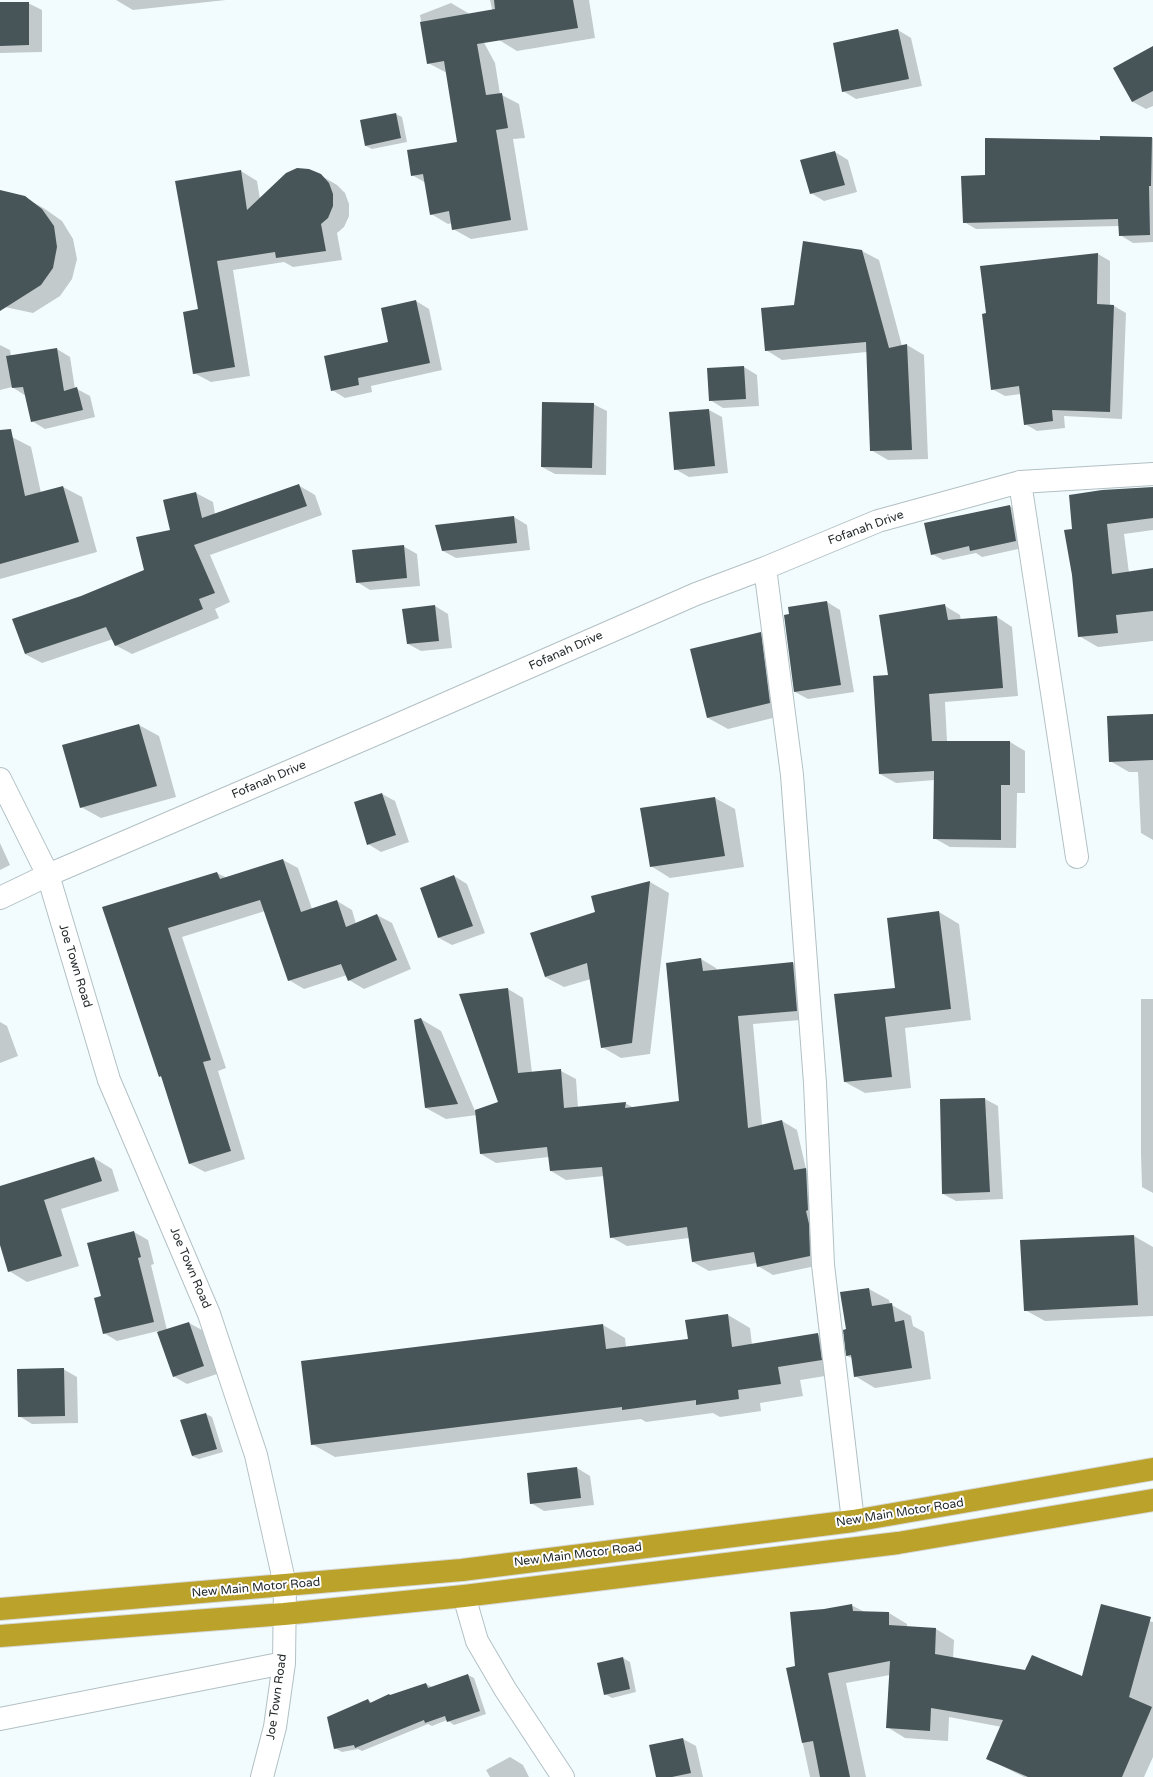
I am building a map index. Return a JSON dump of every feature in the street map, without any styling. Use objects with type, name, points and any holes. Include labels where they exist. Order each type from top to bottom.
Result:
[{"type":"highway","name":"New Main Motor Road","points":[[0,1609],[462,1570],[853,1521],[1153,1469]]},
{"type":"highway","points":[[0,1636],[284,1614],[464,1596],[898,1543],[1153,1500]]},
{"type":"street","name":"Fofanah Drive","points":[[0,898],[48,875],[689,597],[765,568],[878,521],[1020,482],[1153,474]]},
{"type":"street","points":[[1020,482],[1077,858]]},
{"type":"street","points":[[765,568],[792,774],[815,1083],[823,1265],[853,1521]]},
{"type":"street","name":"Joe Town Road","points":[[0,779],[48,875],[109,1080],[209,1314],[256,1455],[285,1586],[284,1663],[276,1726],[262,1777]]},
{"type":"street","points":[[464,1596],[477,1641],[505,1689],[563,1777]]},
{"type":"street","points":[[0,1719],[284,1663]]},
{"type":"building","points":[[494,0],[573,0],[578,28],[477,44],[486,95],[502,93],[508,128],[496,130],[511,220],[452,230],[449,211],[430,215],[423,174],[411,176],[407,150],[457,142],[444,61],[427,64],[420,22],[495,9]]},
{"type":"building","points":[[0,2],[29,2],[29,45],[0,46]]},
{"type":"building","points":[[898,29],[909,79],[842,92],[833,43]]},
{"type":"building","points":[[1153,46],[1153,91],[1132,102],[1113,68]]},
{"type":"building","points":[[396,113],[401,138],[365,146],[360,120]]},
{"type":"building","points":[[1100,136],[1152,137],[1151,186],[1149,186],[1150,235],[1119,236],[1118,219],[963,223],[961,176],[985,175],[985,138],[1100,140]]},
{"type":"building","points":[[835,151],[845,185],[810,194],[800,160]]},
{"type":"building","points":[[297,168],[309,169],[321,174],[329,183],[333,194],[333,206],[328,218],[321,224],[326,251],[276,258],[275,252],[217,261],[235,367],[193,374],[183,312],[198,309],[175,181],[241,170],[247,210],[286,173]]},
{"type":"building","points":[[0,190],[25,196],[42,209],[54,226],[57,247],[53,268],[41,285],[0,311]]},
{"type":"building","points":[[803,241],[862,250],[889,348],[907,344],[912,450],[870,451],[866,342],[765,351],[761,308],[794,305]]},
{"type":"building","points":[[1098,253],[1097,304],[1114,305],[1110,412],[1052,410],[1053,421],[1024,425],[1019,386],[991,390],[982,314],[986,313],[980,266]]},
{"type":"building","points":[[416,300],[430,363],[358,378],[359,385],[331,391],[324,356],[388,342],[381,308]]},
{"type":"building","points":[[57,348],[64,391],[77,387],[83,410],[31,422],[23,387],[12,388],[6,356]]},
{"type":"building","points":[[744,366],[746,399],[709,401],[707,368]]},
{"type":"building","points":[[542,402],[594,403],[592,468],[541,467]]},
{"type":"building","points":[[709,409],[715,466],[674,470],[669,412]]},
{"type":"building","points":[[11,429],[25,496],[63,486],[79,542],[0,564],[0,430]]},
{"type":"building","points":[[299,484],[307,506],[194,545],[215,593],[199,599],[203,609],[115,646],[106,627],[25,654],[12,619],[81,596],[144,570],[136,537],[170,530],[163,500],[196,492],[202,518]]},
{"type":"building","points":[[1153,487],[1153,518],[1107,524],[1112,574],[1153,568],[1153,611],[1116,615],[1118,633],[1078,637],[1072,575],[1064,530],[1072,529],[1069,495],[1102,490]]},
{"type":"building","points":[[1010,505],[1016,541],[970,551],[969,546],[931,555],[924,523]]},
{"type":"building","points":[[514,516],[517,543],[442,551],[435,525]]},
{"type":"building","points":[[404,545],[407,578],[356,583],[352,550]]},
{"type":"building","points":[[827,601],[841,685],[794,692],[784,615],[789,614],[788,607]]},
{"type":"building","points":[[945,604],[948,620],[997,616],[1003,688],[929,694],[932,741],[1010,741],[1010,785],[1001,785],[1001,840],[933,839],[934,771],[879,774],[873,676],[888,675],[879,615]]},
{"type":"building","points":[[435,605],[439,641],[407,644],[402,609]]},
{"type":"building","points":[[761,632],[770,703],[707,718],[690,649]]},
{"type":"building","points":[[1153,714],[1153,760],[1109,762],[1107,716]]},
{"type":"building","points":[[139,724],[157,786],[80,808],[62,745]]},
{"type":"building","points":[[382,793],[396,835],[367,845],[354,802]]},
{"type":"building","points":[[715,797],[725,856],[650,867],[640,808]]},
{"type":"building","points":[[283,859],[301,912],[337,900],[346,927],[377,914],[397,960],[348,981],[341,964],[288,981],[260,900],[168,928],[211,1060],[203,1062],[231,1151],[189,1164],[161,1076],[159,1077],[102,907],[217,872],[220,879]]},
{"type":"building","points":[[454,875],[473,926],[438,938],[420,888]]},
{"type":"building","points":[[650,881],[632,1043],[601,1048],[587,963],[545,977],[530,933],[595,912],[591,896]]},
{"type":"building","points":[[939,911],[951,1009],[885,1017],[892,1077],[844,1082],[834,994],[895,988],[887,918]]},
{"type":"building","points":[[701,958],[703,971],[793,962],[797,1011],[738,1016],[748,1128],[782,1120],[794,1170],[806,1168],[808,1210],[806,1211],[809,1224],[810,1256],[757,1267],[754,1252],[692,1262],[687,1227],[610,1238],[602,1167],[550,1171],[547,1147],[480,1154],[475,1110],[498,1102],[459,994],[508,988],[518,1073],[561,1069],[564,1108],[626,1102],[625,1108],[679,1101],[666,963]]},
{"type":"building","points":[[421,1018],[458,1104],[425,1108],[414,1020]]},
{"type":"building","points":[[985,1098],[990,1192],[942,1194],[940,1099]]},
{"type":"building","points":[[94,1157],[102,1181],[44,1200],[62,1256],[8,1272],[0,1245],[0,1186]]},
{"type":"building","points":[[134,1231],[141,1257],[138,1258],[154,1322],[103,1334],[94,1298],[101,1296],[87,1243]]},
{"type":"building","points":[[1134,1235],[1138,1305],[1024,1311],[1020,1240]]},
{"type":"building","points":[[869,1288],[872,1306],[892,1303],[895,1322],[904,1320],[912,1368],[854,1377],[851,1355],[846,1356],[843,1330],[846,1329],[840,1292]]},
{"type":"building","points":[[728,1314],[732,1347],[818,1333],[822,1360],[778,1367],[781,1384],[738,1390],[739,1399],[696,1405],[696,1400],[622,1410],[622,1407],[311,1445],[301,1361],[603,1324],[606,1349],[688,1339],[685,1320]]},
{"type":"building","points":[[189,1322],[204,1366],[173,1377],[157,1332]]},
{"type":"building","points":[[64,1368],[65,1416],[18,1417],[17,1369]]},
{"type":"building","points":[[206,1413],[217,1449],[192,1456],[180,1420]]},
{"type":"building","points":[[577,1467],[581,1498],[530,1504],[527,1473]]},
{"type":"building","points":[[852,1604],[853,1611],[889,1612],[889,1625],[936,1628],[935,1654],[1025,1670],[1032,1655],[1082,1676],[1101,1604],[1151,1617],[1129,1697],[1152,1707],[1122,1777],[1028,1777],[986,1759],[1003,1720],[931,1708],[930,1731],[886,1728],[890,1661],[828,1673],[850,1777],[820,1777],[813,1741],[802,1743],[786,1668],[795,1666],[790,1612],[824,1609]]},
{"type":"building","points":[[623,1657],[630,1689],[604,1695],[597,1663]]},
{"type":"building","points":[[468,1674],[480,1711],[447,1722],[445,1716],[425,1723],[424,1720],[355,1748],[354,1745],[334,1749],[327,1717],[368,1699],[370,1703],[389,1694],[390,1695],[426,1683],[428,1688]]},
{"type":"building","points":[[683,1738],[691,1773],[672,1777],[656,1777],[649,1745]]}]
